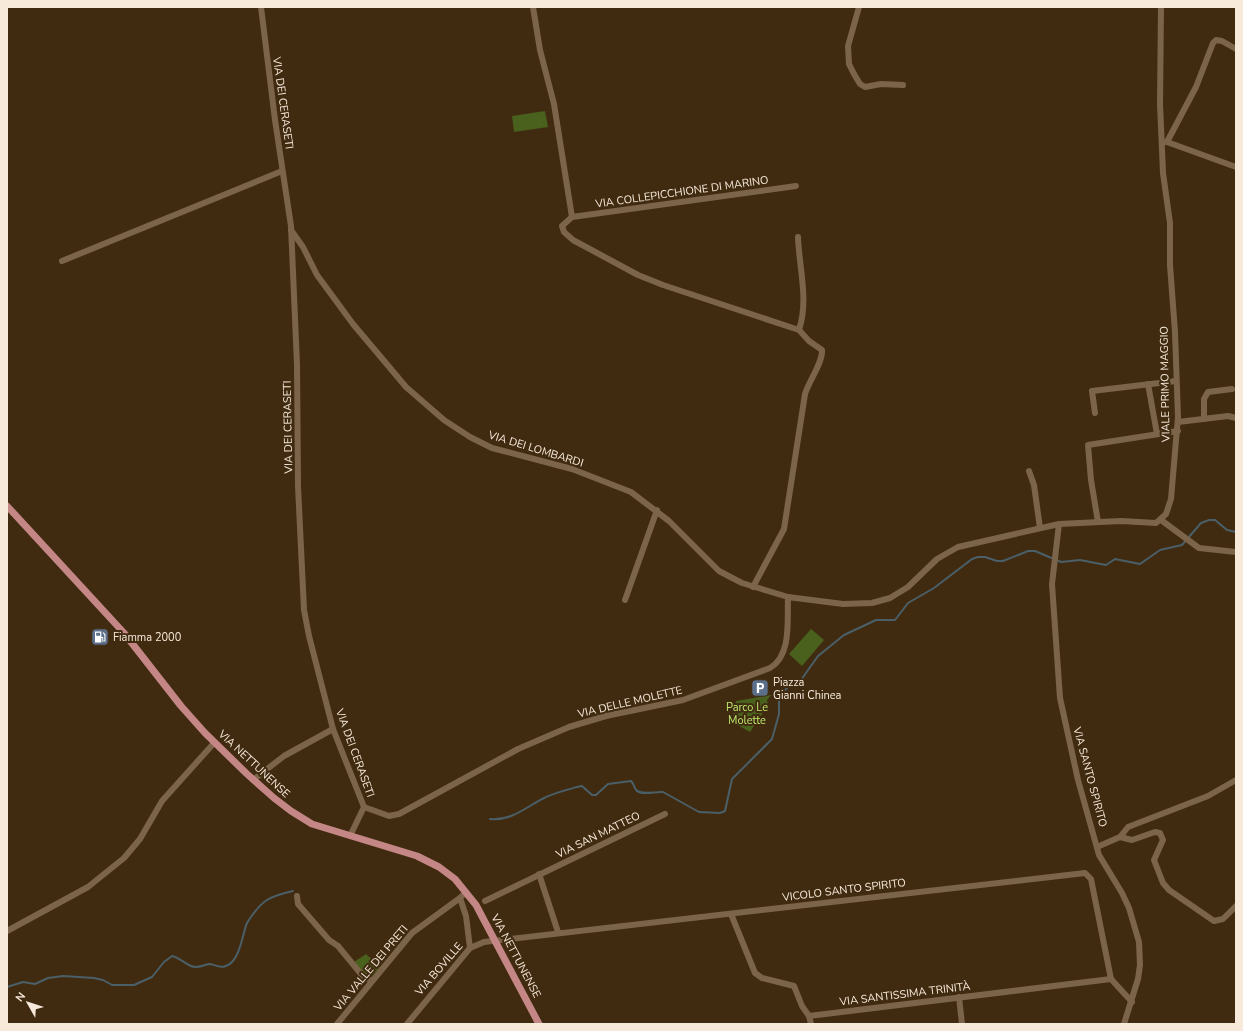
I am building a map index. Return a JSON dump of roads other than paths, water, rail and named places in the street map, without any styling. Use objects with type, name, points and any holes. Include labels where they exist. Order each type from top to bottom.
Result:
[{"type":"main road","name":"VIA NETTUNENSE","points":[[7,506],[124,633],[181,706],[214,743],[253,780],[301,818],[325,829],[424,859],[450,875],[476,905],[540,1024]]},
{"type":"street","name":"VIA DEI CERASETI","points":[[261,7],[291,230],[297,364],[298,486],[304,603],[309,636],[333,729],[364,807],[350,836]]},
{"type":"street","points":[[533,7],[540,50],[554,104],[572,217],[562,226],[563,230],[568,236],[638,275],[673,289],[799,330],[809,341],[821,347],[823,354],[805,393],[784,529],[753,587]]},
{"type":"street","points":[[859,7],[848,46],[849,64],[855,76],[860,84],[867,87],[881,84],[903,86]]},
{"type":"street","name":"VIALE PRIMO MAGGIO","points":[[1160,7],[1164,142],[1163,178],[1170,223],[1170,265],[1175,332],[1178,422],[1171,499],[1168,512],[1161,520]]},
{"type":"street","points":[[1236,49],[1220,40],[1216,40],[1213,43],[1196,87],[1174,132],[1164,142],[1236,167]]},
{"type":"street","points":[[62,261],[282,171]]},
{"type":"street","name":"VIA COLLEPICCHIONE DI MARINO","points":[[572,217],[796,186]]},
{"type":"street","name":"VIA DEI LOMBARDI","points":[[291,230],[320,280],[361,334],[406,387],[444,420],[473,439],[492,448],[572,470],[623,488],[656,510],[681,532],[719,571],[732,580],[788,597]]},
{"type":"street","points":[[798,237],[804,296],[802,318],[799,330]]},
{"type":"street","points":[[1095,413],[1092,391],[1176,381]]},
{"type":"street","points":[[1148,384],[1157,434]]},
{"type":"street","points":[[1204,419],[1204,399],[1208,392],[1232,389]]},
{"type":"street","points":[[1178,422],[1228,416],[1236,418]]},
{"type":"street","points":[[1098,522],[1091,480],[1088,445],[1178,431]]},
{"type":"street","points":[[1029,471],[1034,485],[1040,528]]},
{"type":"street","points":[[625,600],[656,510]]},
{"type":"street","points":[[788,597],[843,604],[876,602],[890,598],[908,587],[933,562],[953,548],[989,538],[1059,524],[1098,522],[1152,523],[1161,520],[1187,540],[1202,549],[1236,552]]},
{"type":"street","name":"VIA SANTO SPIRITO","points":[[1059,524],[1054,560],[1052,597],[1059,694],[1078,780],[1100,858],[1129,908],[1139,942],[1140,971],[1132,1002],[1124,1024]]},
{"type":"street","name":"VIA DELLE MOLETTE","points":[[364,807],[389,816],[400,814],[518,750],[569,727],[606,716],[683,700],[770,668],[780,659],[784,651],[788,597]]},
{"type":"street","points":[[253,780],[284,756],[333,729]]},
{"type":"street","points":[[7,931],[88,887],[124,858],[140,839],[162,801],[214,743]]},
{"type":"street","points":[[1097,846],[1120,837],[1128,827],[1208,796],[1236,780]]},
{"type":"street","name":"VIA SAN MATTEO","points":[[485,901],[665,814]]},
{"type":"street","points":[[1120,837],[1132,840],[1155,832],[1161,834],[1163,840],[1154,860],[1162,881],[1169,890],[1208,919],[1215,921],[1222,920],[1236,906]]},
{"type":"street","name":"VICOLO SANTO SPIRITO","points":[[495,941],[558,932],[731,914],[1085,873],[1091,879],[1111,979]]},
{"type":"street","points":[[539,874],[558,932]]},
{"type":"street","name":"VIA VALLE DEI PRETI","points":[[336,1024],[414,931],[460,898],[466,892]]},
{"type":"street","points":[[297,896],[298,904],[329,940],[338,946],[361,974],[371,981]]},
{"type":"street","points":[[460,898],[466,916],[470,948]]},
{"type":"street","points":[[731,914],[757,975],[794,986],[803,1008],[809,1016],[811,1024]]},
{"type":"street","name":"VIA BOVILLE","points":[[407,1024],[470,948],[482,942],[495,941]]},
{"type":"street","points":[[1111,979],[1132,1002]]},
{"type":"street","name":"VIA SANTISSIMA TRINITÀ","points":[[809,1016],[1111,979]]},
{"type":"street","points":[[959,997],[962,1024]]},
{"type":"waterway","points":[[490,819],[512,816],[548,796],[577,787],[582,786],[592,795],[596,795],[608,784],[631,781],[638,792],[663,792],[699,812],[720,813],[725,811],[732,779],[772,739],[779,714],[779,696],[789,686],[801,680],[818,656],[844,635],[876,620],[895,620],[908,603],[934,588],[972,559],[985,557],[997,561],[1003,561],[1028,551],[1035,551],[1061,562],[1080,560],[1106,565],[1115,559],[1140,564],[1160,550],[1182,545],[1201,523],[1209,520],[1215,520],[1227,530],[1236,532]]},
{"type":"waterway","points":[[7,987],[23,982],[35,984],[48,978],[63,976],[94,978],[103,980],[112,985],[134,985],[152,977],[164,962],[172,956],[193,967],[209,964],[221,967],[226,966],[234,959],[240,947],[247,923],[258,907],[273,897],[293,891]]},
{"type":"place","name":"Fiamma 2000","points":[[100,637]]},
{"type":"place","name":"Piazza Gianni Chinea","points":[[760,688]]},
{"type":"park label","name":"Parco Le Molette","points":[[747,713]]}]
